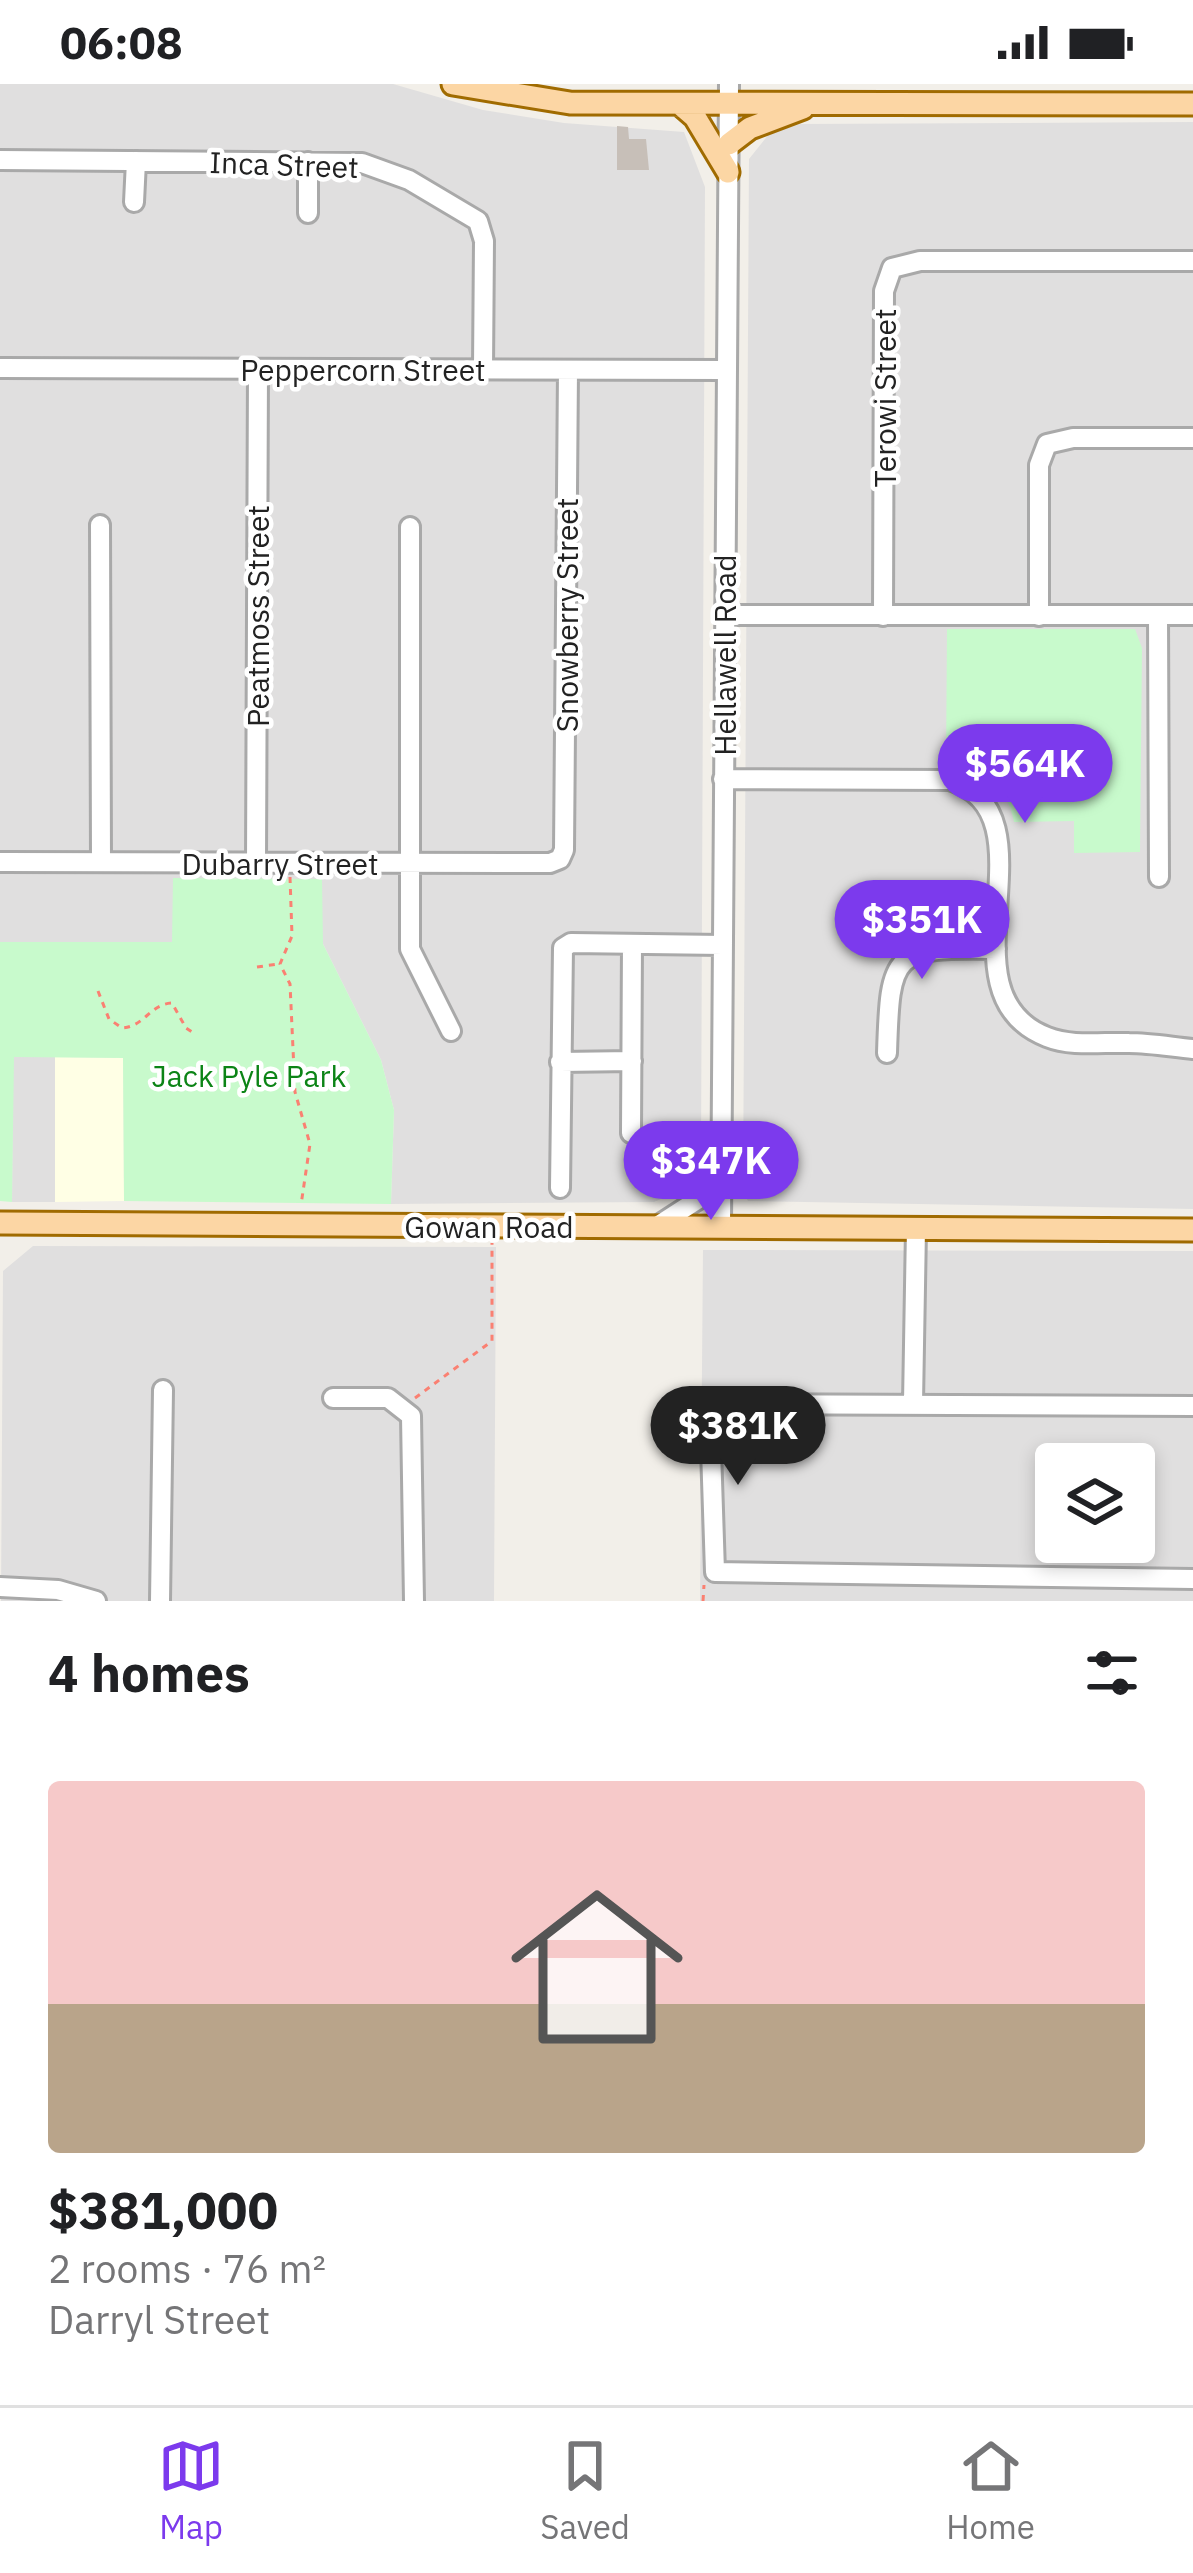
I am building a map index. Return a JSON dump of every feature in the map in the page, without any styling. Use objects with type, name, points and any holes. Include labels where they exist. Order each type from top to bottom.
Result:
[{"type":"main road","points":[[453,84],[570,103],[680,104],[729,93],[820,102],[1077,94],[1193,104]]},
{"type":"main road","points":[[728,144],[760,124],[820,102]]},
{"type":"main road","points":[[680,104],[694,117],[728,172]]},
{"type":"main road","name":"Gowan Road","points":[[0,1223],[1193,1230]]},
{"type":"street","name":"Hellawell Road","points":[[721,1225],[729,93]]},
{"type":"street","name":"Inca Street","points":[[0,160],[362,163],[394,174],[478,221],[484,241],[483,369]]},
{"type":"street","points":[[134,202],[136,161]]},
{"type":"street","points":[[308,162],[308,213]]},
{"type":"street","name":"Terowi Street","points":[[883,616],[884,290],[892,268],[920,261],[1193,261]]},
{"type":"street","name":"Peppercorn Street","points":[[0,368],[727,370]]},
{"type":"street","name":"Peatmoss Street","points":[[256,863],[258,369]]},
{"type":"street","name":"Snowberry Street","points":[[560,859],[564,850],[568,370]]},
{"type":"street","points":[[1039,616],[1039,465],[1047,444],[1073,438],[1193,438]]},
{"type":"street","points":[[100,525],[100,862]]},
{"type":"street","points":[[410,527],[410,949],[452,1031]]},
{"type":"street","points":[[724,615],[1193,615]]},
{"type":"street","points":[[1159,616],[1159,877]]},
{"type":"street","points":[[723,778],[950,780],[974,788],[992,808],[998,831],[995,949],[1007,1002],[1020,1021],[1064,1043],[1193,1049]]},
{"type":"street","name":"Dubarry Street","points":[[0,862],[550,863],[560,859]]},
{"type":"street","points":[[560,1188],[563,948],[571,943],[723,945]]},
{"type":"street","points":[[632,944],[632,1133]]},
{"type":"street","points":[[887,1053],[889,985],[904,961],[932,947],[995,949]]},
{"type":"street","points":[[560,1061],[632,1061]]},
{"type":"street","points":[[657,1226],[705,1195],[722,1174]]},
{"type":"street","points":[[914,1403],[916,1228]]},
{"type":"street","points":[[160,1601],[163,1390]]},
{"type":"street","points":[[333,1398],[388,1398],[404,1406],[415,1429],[414,1601]]},
{"type":"street","points":[[1193,1406],[714,1407],[710,1439],[715,1571],[1193,1579]]},
{"type":"street","points":[[0,1587],[58,1590],[96,1601]]},
{"type":"path","points":[[289,863],[292,936],[280,964],[290,984],[295,1092],[310,1144],[301,1207]]},
{"type":"path","points":[[257,967],[280,964]]},
{"type":"path","points":[[98,991],[109,1019],[122,1028],[137,1025],[161,1004],[172,1003],[186,1028],[195,1034]]},
{"type":"path","points":[[404,1406],[492,1341],[492,1226]]},
{"type":"shaded area","points":[[0,84],[393,84],[483,110],[564,123],[684,132],[705,187],[701,1155],[682,1190],[654,1202],[391,1204],[394,1110],[381,1060],[323,944],[0,942]]},
{"type":"shaded area","points":[[1193,122],[1193,1209],[748,1201],[743,1193],[749,159],[769,134],[800,124]]},
{"type":"shaded area","points":[[13,1057],[55,1057],[55,1202],[12,1202]]},
{"type":"shaded area","points":[[55,1057],[123,1058],[124,1201],[55,1202]]},
{"type":"shaded area","points":[[33,1246],[496,1247],[494,1601],[1,1601],[3,1271]]},
{"type":"shaded area","points":[[703,1250],[1193,1251],[1193,1601],[700,1601]]},
{"type":"green space","points":[[947,629],[1135,629],[1142,648],[1140,852],[1074,853],[1074,821],[1014,822],[1006,798],[990,780],[970,768],[946,763]]},
{"type":"green space","name":"Jack Pyle Park","points":[[173,878],[322,879],[323,944],[381,1060],[394,1110],[391,1204],[124,1201],[123,1058],[14,1057],[12,1202],[0,1201],[0,942],[172,942]]},
{"type":"building","points":[[617,126],[628,127],[629,139],[646,139],[649,170],[617,170]]}]
